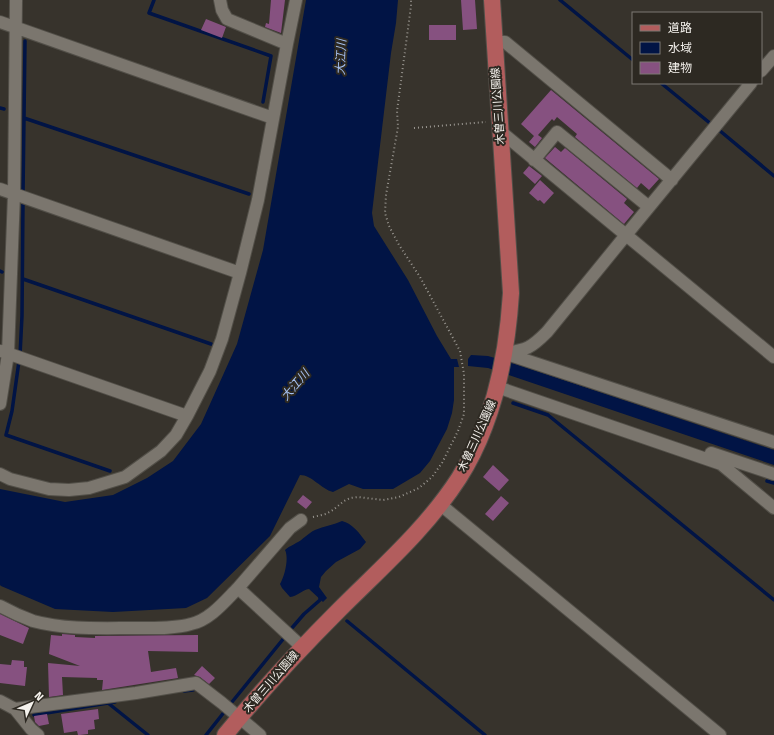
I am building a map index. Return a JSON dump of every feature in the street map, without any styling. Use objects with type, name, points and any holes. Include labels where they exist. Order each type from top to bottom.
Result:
[{"type":"main road","name":"木曽三川公園線","points":[[225,735],[302,646],[411,540],[441,505],[460,476],[475,447],[490,412],[504,355],[509,324],[511,293],[492,0]]},
{"type":"street","points":[[0,404],[14,194],[16,0]]},
{"type":"street","points":[[220,0],[222,10],[227,19],[286,44]]},
{"type":"street","points":[[0,474],[10,479],[49,489],[69,490],[89,488],[119,480],[140,467],[161,451],[176,435],[210,371],[222,339],[258,200],[286,44],[296,0]]},
{"type":"street","points":[[0,22],[273,118]]},
{"type":"street","points":[[494,42],[505,42],[672,180]]},
{"type":"street","points":[[762,70],[774,56]]},
{"type":"street","points":[[504,355],[523,350],[536,343],[547,332],[751,84]]},
{"type":"street","points":[[500,126],[534,160],[774,357]]},
{"type":"street","points":[[534,160],[557,132],[649,208]]},
{"type":"street","points":[[0,189],[240,273]]},
{"type":"street","points":[[4,352],[187,416]]},
{"type":"street","points":[[504,355],[774,442]]},
{"type":"street","points":[[498,382],[516,394],[721,464],[774,508]]},
{"type":"street","points":[[516,394],[526,391],[774,474]]},
{"type":"street","points":[[441,505],[720,735]]},
{"type":"street","points":[[0,606],[34,621],[65,626],[101,628],[163,628],[192,624],[209,615],[238,588],[290,528],[301,520]]},
{"type":"street","points":[[238,588],[302,646]]},
{"type":"street","points":[[15,708],[128,694],[196,683],[260,735]]},
{"type":"street","points":[[0,701],[15,708],[31,729],[38,735]]},
{"type":"path","points":[[301,520],[326,514],[350,498],[358,497],[383,500],[399,497],[419,488],[432,477],[442,463],[458,431],[464,414],[464,374],[460,351],[420,277],[395,238],[385,213],[386,195],[398,127],[397,111],[411,0]]},
{"type":"path","points":[[414,128],[500,126]]},
{"type":"water","name":"大江川","points":[[306,0],[398,0],[372,213],[374,226],[408,280],[437,336],[451,359],[457,359],[459,367],[454,367],[454,400],[447,429],[430,461],[420,473],[393,489],[363,489],[349,484],[333,492],[324,488],[309,477],[300,475],[270,536],[207,598],[186,608],[113,612],[55,609],[1,586],[0,489],[65,502],[113,495],[147,478],[173,461],[201,424],[237,344],[263,250]]},
{"type":"water","points":[[471,355],[488,356],[515,364],[774,450],[774,465],[488,368],[468,366],[468,359]]},
{"type":"water","points":[[342,521],[352,526],[366,542],[360,549],[336,562],[321,577],[319,587],[327,598],[323,602],[309,589],[290,597],[280,584],[286,567],[287,557],[285,550],[315,530]]},
{"type":"building","points":[[271,0],[285,0],[281,33],[265,27],[266,23],[269,24]]},
{"type":"building","points":[[461,0],[475,0],[477,29],[463,30]]},
{"type":"building","points":[[206,19],[226,27],[222,38],[201,30]]},
{"type":"building","points":[[429,25],[456,25],[456,40],[429,40]]},
{"type":"building","points":[[551,90],[659,179],[649,190],[641,183],[637,188],[575,137],[577,134],[557,117],[554,121],[552,119],[538,135],[542,138],[535,147],[529,142],[534,136],[521,124]]},
{"type":"building","points":[[555,147],[561,152],[565,148],[627,199],[624,203],[634,212],[624,224],[545,158]]},
{"type":"building","points":[[529,166],[542,176],[535,184],[523,173]]},
{"type":"building","points":[[540,180],[554,193],[544,204],[529,193]]},
{"type":"building","points":[[493,465],[509,480],[499,491],[483,477]]},
{"type":"building","points":[[303,495],[312,502],[306,509],[297,502]]},
{"type":"building","points":[[501,496],[509,503],[493,521],[485,514]]},
{"type":"building","points":[[0,614],[29,628],[23,644],[0,635]]},
{"type":"building","points":[[62,634],[75,635],[75,637],[95,638],[95,636],[198,635],[198,652],[148,651],[151,672],[176,668],[178,678],[102,690],[103,680],[97,680],[97,678],[62,677],[63,695],[49,697],[48,663],[80,666],[49,654],[51,635],[62,636]]},
{"type":"building","points":[[12,660],[24,661],[24,667],[27,667],[25,686],[0,683],[0,664],[11,665]]},
{"type":"building","points":[[202,666],[215,678],[209,684],[200,677],[194,675]]},
{"type":"building","points":[[98,709],[99,719],[94,720],[95,729],[88,730],[88,734],[78,735],[77,731],[64,733],[61,714]]},
{"type":"building","points":[[47,714],[49,724],[39,726],[35,722],[34,716]]},
{"type":"waterway","points":[[154,0],[149,13],[271,56],[263,102]]},
{"type":"waterway","points":[[560,0],[632,59]]},
{"type":"waterway","points":[[23,194],[25,41]]},
{"type":"waterway","points":[[662,84],[711,124]]},
{"type":"waterway","points":[[0,108],[4,109]]},
{"type":"waterway","points":[[24,118],[249,194]]},
{"type":"waterway","points":[[719,130],[774,176]]},
{"type":"waterway","points":[[20,355],[22,316],[23,202]]},
{"type":"waterway","points":[[23,279],[211,344]]},
{"type":"waterway","points":[[19,361],[12,411],[6,435],[110,471]]},
{"type":"waterway","points":[[513,403],[548,415],[774,600]]},
{"type":"waterway","points":[[767,481],[774,483]]},
{"type":"waterway","points":[[291,629],[304,614],[320,600],[320,596]]},
{"type":"waterway","points":[[347,621],[485,735]]},
{"type":"waterway","points":[[232,702],[284,638]]},
{"type":"waterway","points":[[184,691],[193,690]]},
{"type":"waterway","points":[[115,702],[108,703],[148,735]]},
{"type":"waterway","points":[[34,715],[108,703]]},
{"type":"waterway","points":[[206,735],[225,711]]}]
